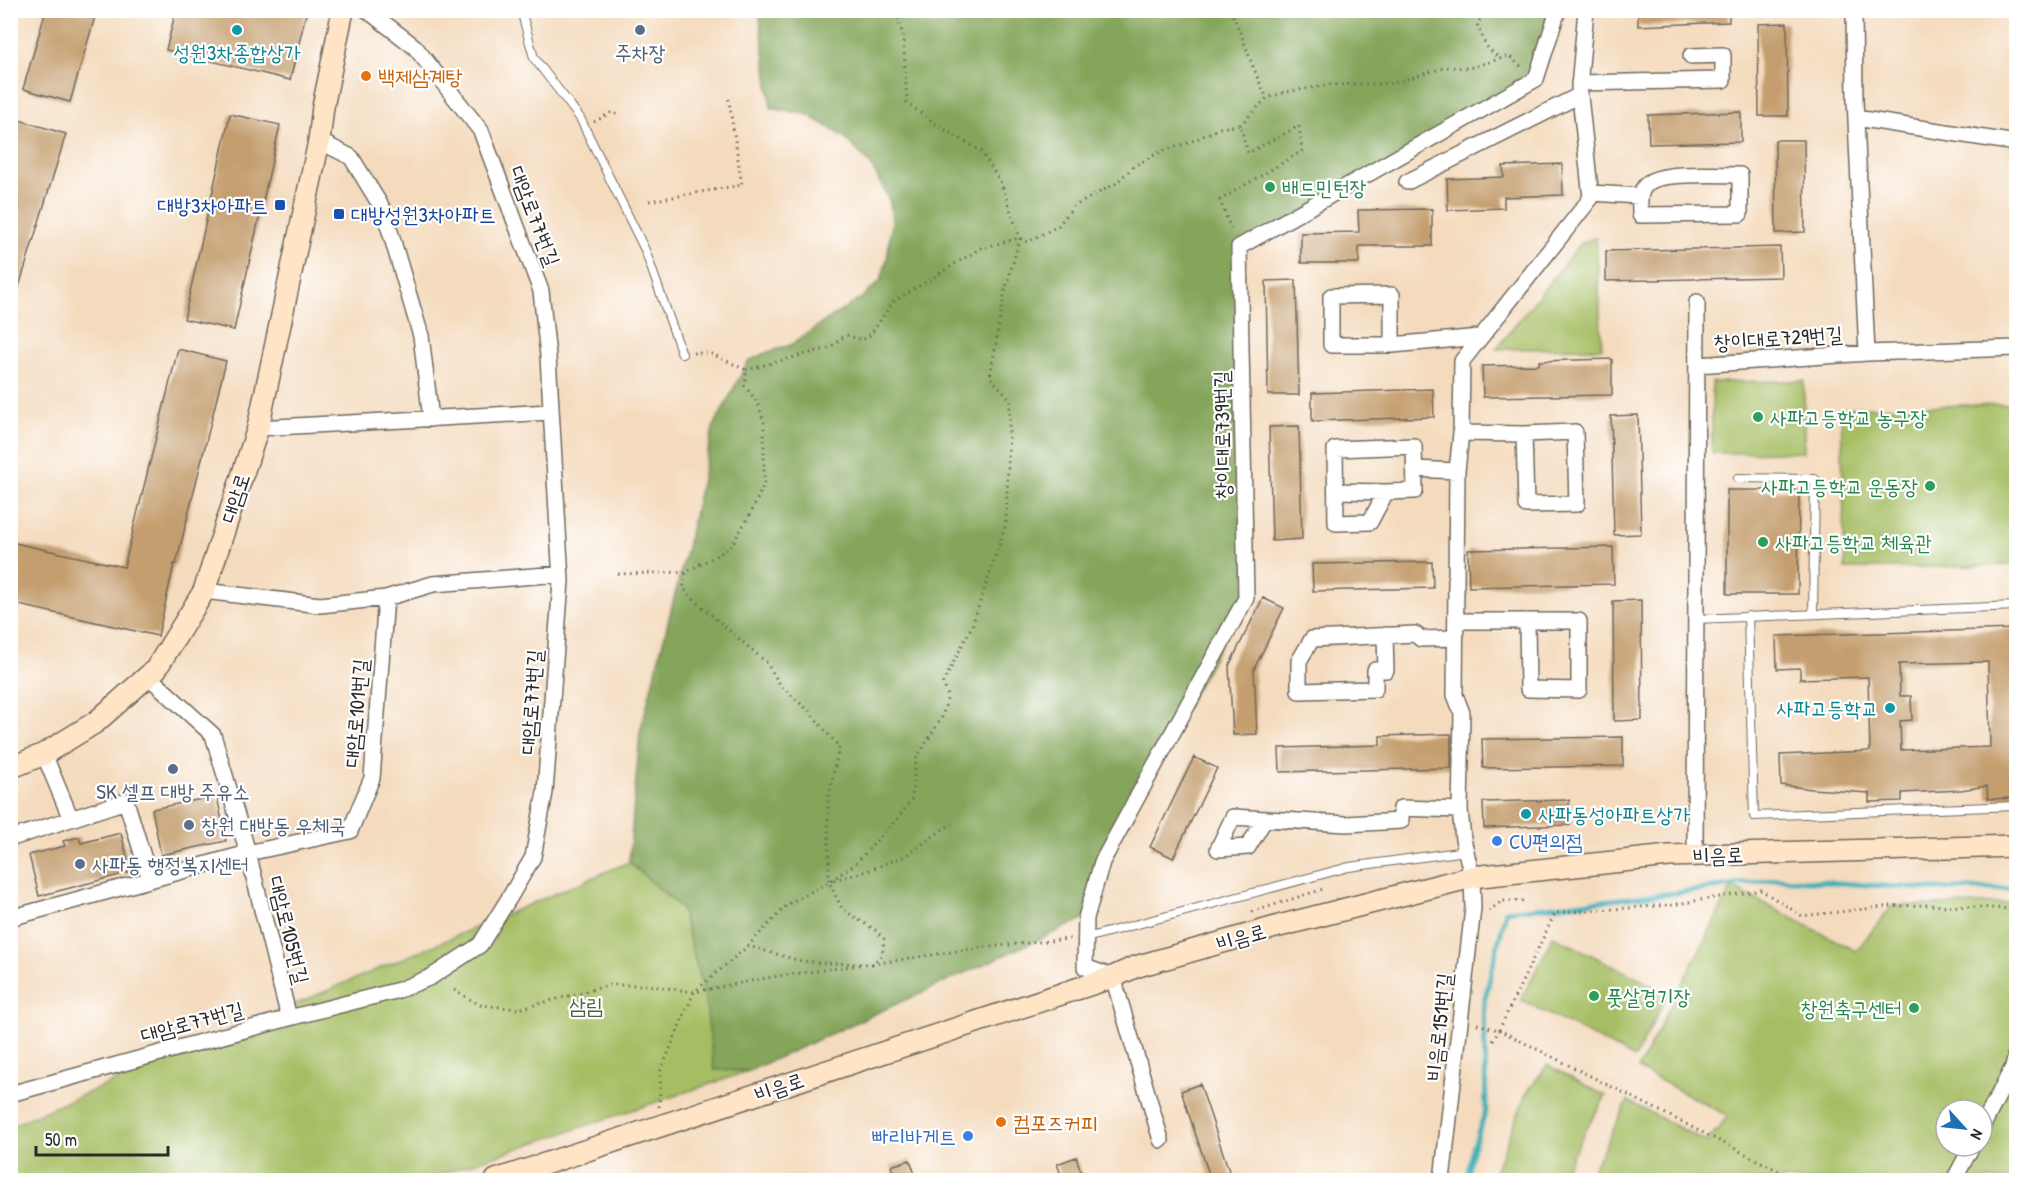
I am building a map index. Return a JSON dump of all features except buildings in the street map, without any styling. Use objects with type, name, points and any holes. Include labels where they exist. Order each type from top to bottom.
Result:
[{"type":"street","name":"대암로","points":[[10,768],[44,754],[96,723],[156,669],[204,591],[258,428],[319,141],[323,107],[343,10]]},
{"type":"street","name":"대암로77번길","points":[[10,1094],[399,990],[431,976],[480,945],[532,857],[545,792],[560,574],[548,356],[541,291],[481,131],[415,47],[367,10]]},
{"type":"street","name":"창이대로739번길","points":[[1113,977],[1085,967],[1086,918],[1102,861],[1245,598],[1239,247],[1536,79],[1558,10]]},
{"type":"street","points":[[1586,10],[1579,89],[1591,193],[1639,196]]},
{"type":"street","name":"창이대로729번길","points":[[1695,855],[1697,365],[1867,353],[1856,118],[1854,10]]},
{"type":"street","points":[[1407,182],[1579,89],[1723,80],[1723,55],[1691,56]]},
{"type":"street","points":[[1856,118],[2016,143]]},
{"type":"street","points":[[319,141],[351,157],[384,211],[421,336],[431,419]]},
{"type":"street","points":[[1740,175],[1740,214],[1640,215],[1639,196],[1648,183],[1667,176],[1740,175]]},
{"type":"street","name":"비음로151번길","points":[[1442,1180],[1473,908],[1473,878],[1466,851],[1460,810],[1461,713],[1455,695],[1457,471],[1461,433],[1462,361],[1591,198],[1591,193]]},
{"type":"street","points":[[1392,345],[1392,295],[1331,296],[1331,345],[1392,345],[1480,337]]},
{"type":"street","points":[[1697,302],[1697,365]]},
{"type":"street","points":[[1867,353],[2016,348]]},
{"type":"street","points":[[258,428],[550,412]]},
{"type":"street","points":[[1461,433],[1575,432],[1577,504],[1526,505],[1524,434]]},
{"type":"street","points":[[1336,491],[1415,491],[1414,446],[1335,449],[1336,523],[1370,522],[1386,492]]},
{"type":"street","points":[[1414,469],[1457,471]]},
{"type":"street","points":[[204,591],[320,605],[386,598],[433,585],[560,574]]},
{"type":"street","name":"대암로101번길","points":[[248,853],[350,831],[372,778],[386,598]]},
{"type":"street","points":[[1456,621],[1527,621],[1579,621],[1579,690],[1528,689],[1527,621]]},
{"type":"street","points":[[1385,635],[1386,670],[1375,670],[1375,689],[1299,691],[1299,661],[1312,639],[1385,635],[1415,634],[1421,639],[1455,639]]},
{"type":"street","name":"대암로105번길","points":[[148,676],[213,735],[248,853],[289,1018]]},
{"type":"street","points":[[44,754],[71,819]]},
{"type":"street","points":[[15,837],[126,801],[150,879]]},
{"type":"street","points":[[1265,819],[1346,824],[1401,821],[1401,808],[1460,810]]},
{"type":"street","name":"비음로","points":[[500,1180],[1113,977],[1135,967],[1279,926],[1473,878],[1670,856],[2016,846]]},
{"type":"street","name":"대암로105번길","points":[[10,918],[248,853]]},
{"type":"street","points":[[1113,977],[1161,1140]]},
{"type":"street","points":[[1994,1104],[2013,1067],[2016,1053]]},
{"type":"street","points":[[1954,1180],[1966,1158]]},
{"type":"lane","points":[[521,10],[534,58],[580,118],[645,250],[682,354]]},
{"type":"lane","points":[[1738,478],[1815,479],[1813,614]]},
{"type":"lane","points":[[1696,619],[2016,606]]},
{"type":"lane","points":[[1748,616],[1754,816],[2016,806]]},
{"type":"lane","points":[[1086,938],[1349,867],[1466,851]]},
{"type":"path","points":[[661,1127],[658,1102],[661,1070],[694,992],[748,946],[788,904],[829,882],[855,864],[898,819],[912,799],[916,759],[942,717],[948,696],[943,683],[972,626],[1006,524],[1010,399],[990,377],[1005,290],[1020,238],[1001,183],[981,151],[940,128],[907,104],[903,36],[896,10]]},
{"type":"path","points":[[1230,10],[1250,54],[1254,75],[1267,98]]},
{"type":"path","points":[[1487,10],[1477,24],[1486,46],[1499,58]]},
{"type":"path","points":[[696,353],[710,353],[746,370],[829,348],[846,335],[862,340],[870,335],[893,302],[981,248],[1020,238],[1028,242],[1058,226],[1073,207],[1115,184],[1134,166],[1160,152],[1190,142],[1220,128],[1240,126],[1267,98],[1286,92],[1330,86],[1394,83],[1446,67],[1469,68],[1509,56]]},
{"type":"path","points":[[649,201],[741,185],[728,94]]},
{"type":"path","points":[[584,127],[612,112],[618,115]]},
{"type":"path","points":[[1233,236],[1220,200],[1302,151],[1299,126],[1248,153],[1240,126]]},
{"type":"path","points":[[618,574],[686,572],[730,548],[752,511],[764,484],[764,422],[758,403],[746,386],[746,370]]},
{"type":"path","points":[[686,572],[683,588],[766,662],[782,686],[802,704],[839,747],[828,800],[829,882],[842,909],[875,930],[884,939],[882,955],[872,964],[797,960],[748,946]]},
{"type":"path","points":[[829,882],[867,871],[905,856],[952,823]]},
{"type":"path","points":[[1246,914],[1323,889]]},
{"type":"path","points":[[1493,1041],[1555,913],[1671,905],[1761,890],[1802,916],[1892,906],[1929,905],[2016,909]]},
{"type":"path","points":[[454,990],[480,1005],[519,1009],[610,985],[647,985],[694,992],[772,976],[977,948],[1086,938]]},
{"type":"path","points":[[1475,1023],[1499,1030],[1797,1180]]},
{"type":"green space","points":[[759,11],[1558,11],[1536,79],[1239,247],[1246,598],[1102,861],[1086,918],[749,1071],[714,1070],[705,996],[681,908],[629,862],[640,732],[688,543],[713,428],[748,361],[791,345],[863,297],[881,280],[887,259],[892,221],[890,202],[871,165],[845,138],[806,114],[771,108]]},
{"type":"green space","points":[[1596,237],[1602,348],[1496,349],[1580,244]]},
{"type":"green space","name":"사파고등학교 농구장","points":[[1804,381],[1804,452],[1712,453],[1712,382]]},
{"type":"green space","name":"사파고등학교 운동장","points":[[2016,404],[2016,565],[1845,569],[1841,408]]},
{"type":"green space","name":"삼림","points":[[629,862],[681,908],[705,996],[714,1070],[749,1071],[423,1180],[11,1180],[10,1126]]},
{"type":"green space","name":"창원축구센터","points":[[1732,887],[1856,951],[1892,906],[2016,903],[2016,1180],[1587,1180],[1628,1101],[1707,1142],[1728,1116],[1638,1069]]},
{"type":"green space","name":"풋살경기장","points":[[1553,936],[1668,993],[1635,1058],[1521,1000]]},
{"type":"green space","points":[[1547,1065],[1606,1096],[1560,1180],[1496,1180],[1494,1174],[1526,1094]]},
{"type":"waterway","points":[[1468,1180],[1472,1151],[1486,1110],[1484,1002],[1506,911],[1676,893],[1779,879],[1929,889],[2016,889]]},
{"type":"place","name":"성원3차종합상가","points":[[237,30]]},
{"type":"place","name":"주차장","points":[[640,30]]},
{"type":"place","name":"백제삼계탕","points":[[366,76]]},
{"type":"place","name":"배드민턴장","points":[[1270,187]]},
{"type":"place","name":"대방3차아파트","points":[[280,205]]},
{"type":"place","name":"대방성원3차아파트","points":[[339,214]]},
{"type":"place","name":"사파고등학교 농구장","points":[[1758,417]]},
{"type":"place","name":"사파고등학교 운동장","points":[[1930,486]]},
{"type":"place","name":"사파고등학교 체육관","points":[[1763,542]]},
{"type":"place","name":"사파고등학교","points":[[1890,708]]},
{"type":"place","name":"SK 셀프 대방 주유소","points":[[173,769]]},
{"type":"place","name":"사파동성아파트상가","points":[[1526,814]]},
{"type":"place","name":"창원 대방동 우체국","points":[[189,825]]},
{"type":"place","name":"CU편의점","points":[[1497,841]]},
{"type":"place","name":"사파동 행정복지센터","points":[[80,864]]},
{"type":"place","name":"풋살경기장","points":[[1594,996]]},
{"type":"place","name":"창원축구센터","points":[[1914,1008]]},
{"type":"place","name":"컴포즈커피","points":[[1001,1122]]},
{"type":"place","name":"빠리바게트","points":[[968,1136]]}]
